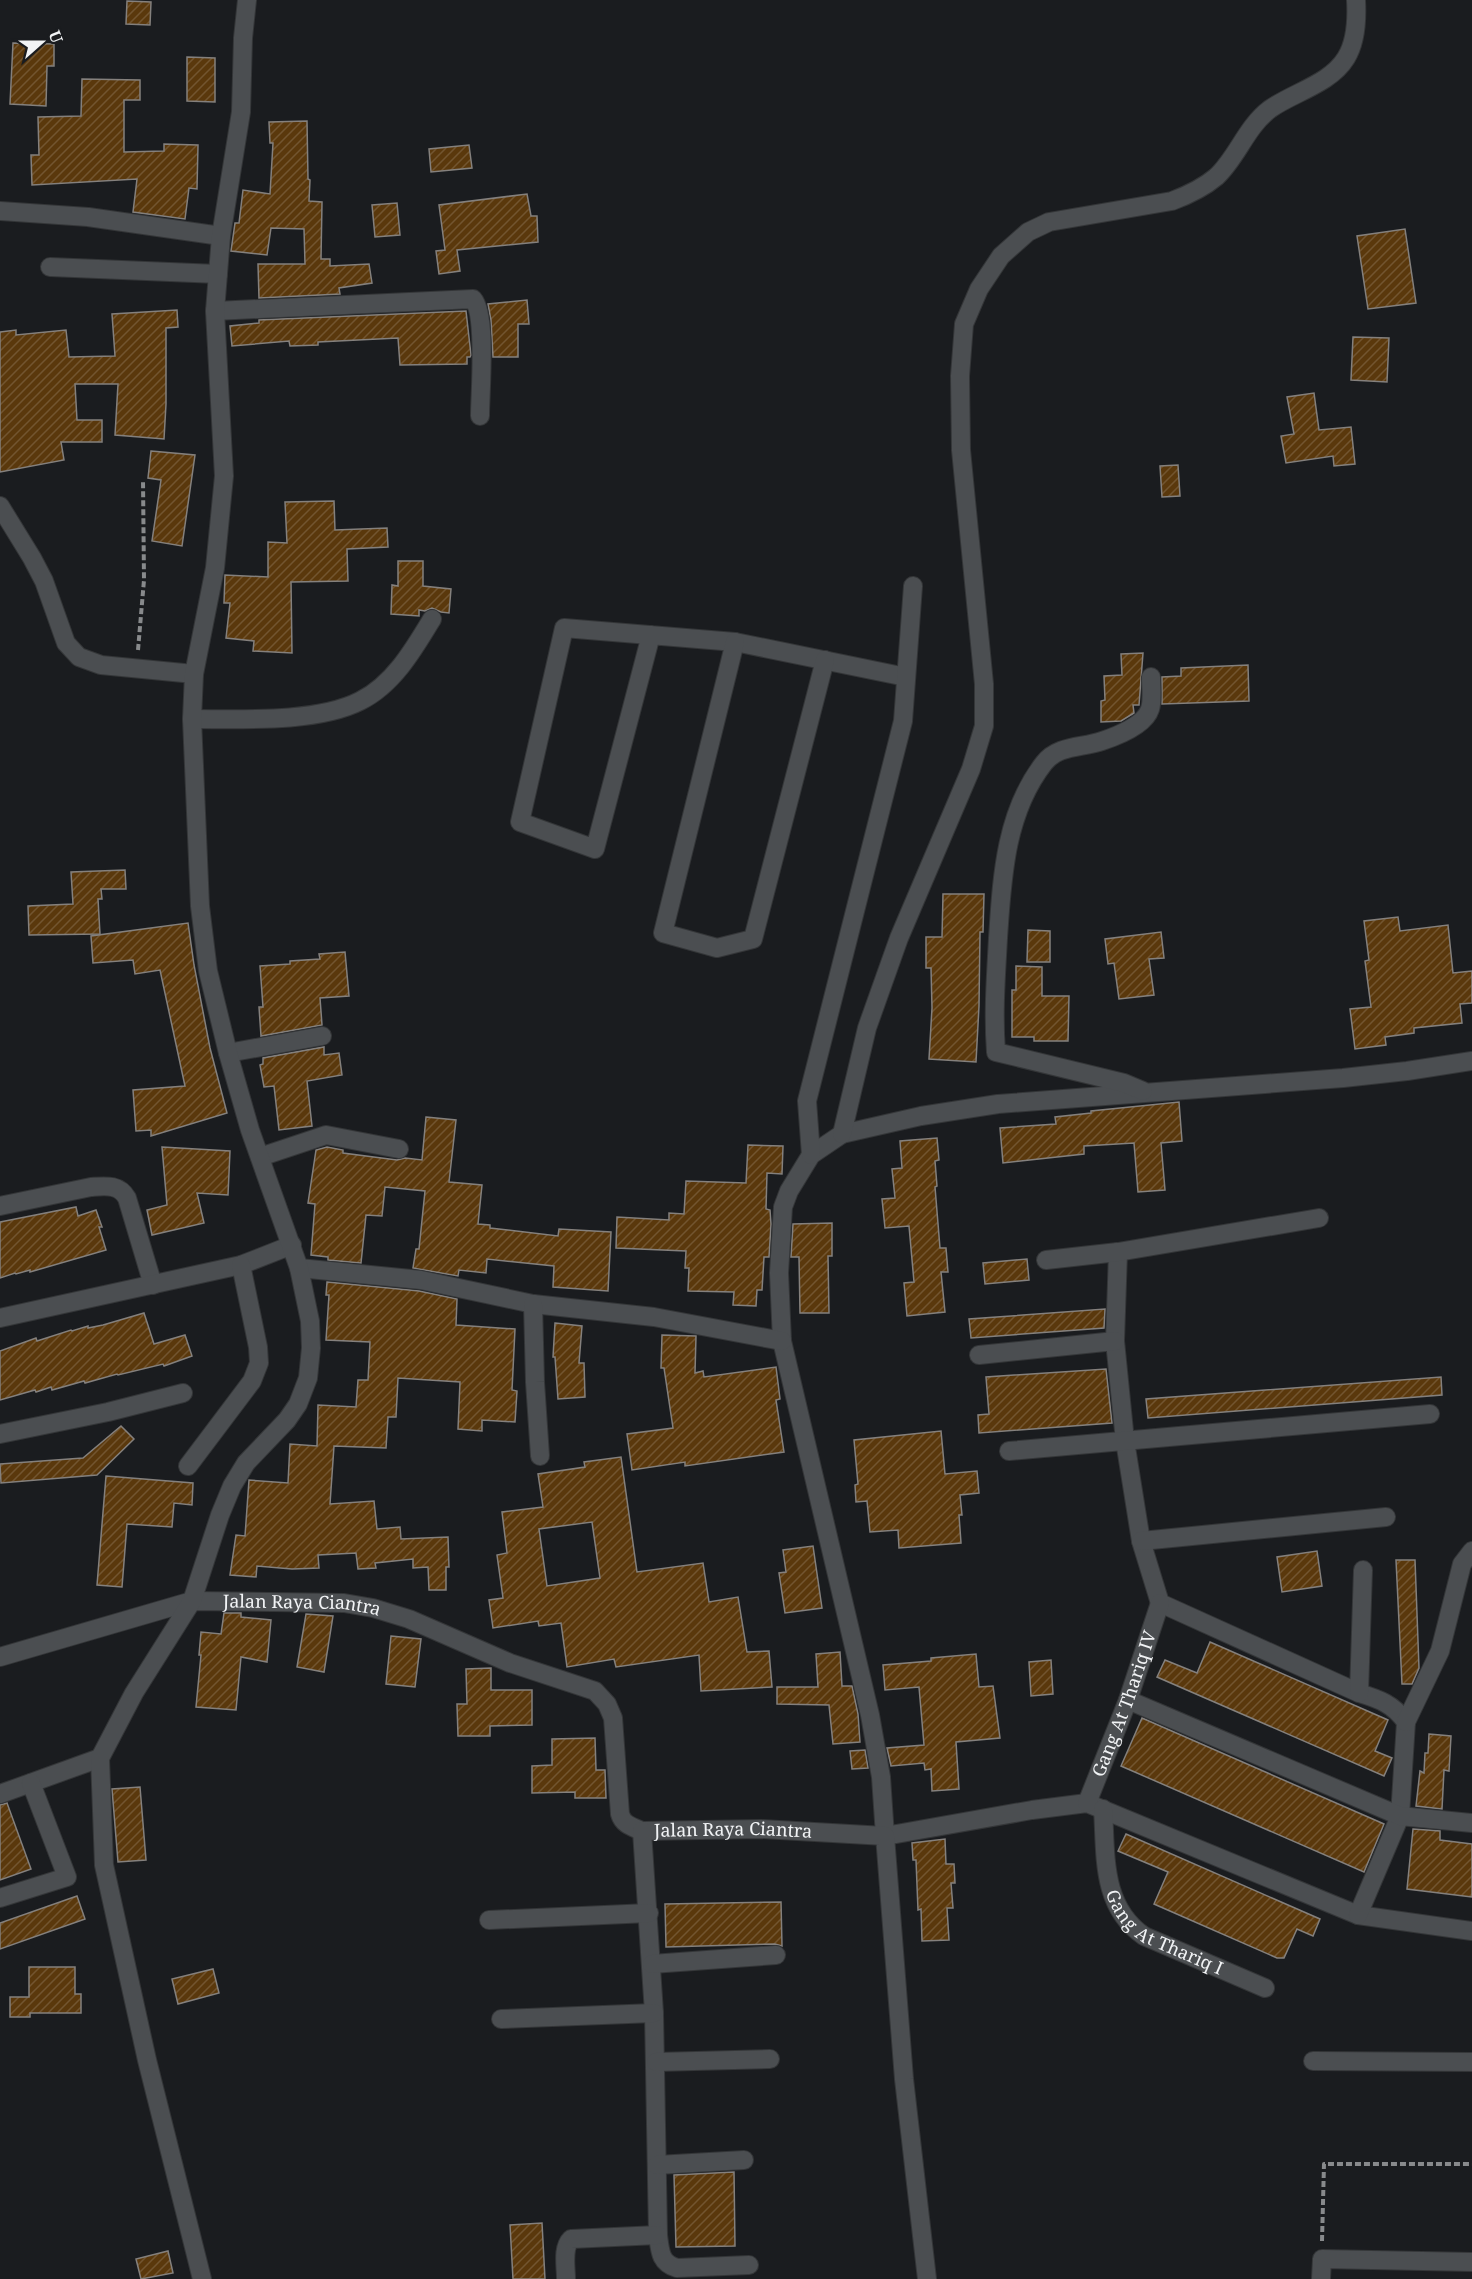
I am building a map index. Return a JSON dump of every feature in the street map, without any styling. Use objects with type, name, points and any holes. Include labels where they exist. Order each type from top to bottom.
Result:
[{"type":"street","points":[[202,2279],[147,2060],[104,1865],[100,1758],[134,1693],[192,1601],[220,1515],[232,1486],[246,1463],[287,1420],[298,1404],[308,1378],[311,1347],[310,1321],[299,1268],[276,1207],[237,1088],[228,1053],[208,971],[200,906],[192,719],[194,674],[215,568],[224,476],[215,311],[221,236],[241,112],[243,38],[247,0]]},
{"type":"street","points":[[842,1134],[867,1028],[899,938],[970,769],[984,726],[984,684],[961,450],[960,376],[964,324],[979,289],[1001,256],[1028,232],[1048,222],[1172,201],[1191,194],[1217,176],[1256,123],[1269,110],[1324,78],[1346,58],[1352,44],[1357,15],[1356,0]]},
{"type":"street","points":[[0,211],[88,217],[221,236]]},
{"type":"street","points":[[50,267],[218,273]]},
{"type":"street","points":[[215,311],[473,299],[478,309],[481,346],[480,416]]},
{"type":"street","points":[[0,506],[18,533],[44,581],[68,647],[85,661],[101,665],[194,674]]},
{"type":"street","points":[[811,1155],[807,1101],[903,721],[913,586]]},
{"type":"street","points":[[192,719],[311,715],[337,710],[362,701],[384,684],[411,654],[432,619]]},
{"type":"street","points":[[651,635],[595,849],[520,822],[564,628],[651,635],[735,642],[906,677]]},
{"type":"street","points":[[735,642],[663,933],[717,948],[753,939],[825,660]]},
{"type":"street","points":[[1147,1093],[1124,1083],[996,1052],[993,1013],[1002,877],[1007,844],[1017,814],[1029,789],[1050,757],[1072,747],[1102,741],[1124,732],[1145,718],[1151,705],[1151,677]]},
{"type":"street","points":[[228,1053],[322,1036]]},
{"type":"street","points":[[927,2279],[904,2079],[880,1776],[870,1714],[782,1341],[779,1274],[783,1207],[789,1191],[811,1155],[842,1134],[921,1116],[998,1104],[1343,1078],[1407,1071],[1472,1060]]},
{"type":"street","points":[[260,1157],[326,1135],[399,1149]]},
{"type":"street","points":[[0,1206],[91,1187],[116,1188],[127,1198],[153,1285]]},
{"type":"street","points":[[1046,1260],[1118,1252],[1320,1218]]},
{"type":"street","points":[[0,1317],[241,1265],[292,1245]]},
{"type":"street","points":[[1118,1252],[1115,1341],[1125,1441],[1141,1541],[1160,1603],[1359,1693],[1390,1704],[1406,1722]]},
{"type":"street","points":[[188,1466],[252,1381],[260,1363],[241,1265]]},
{"type":"street","points":[[299,1268],[421,1280],[533,1304],[664,1319],[782,1341]]},
{"type":"street","points":[[533,1304],[540,1456]]},
{"type":"street","points":[[979,1355],[1115,1341]]},
{"type":"street","points":[[0,1434],[108,1412],[183,1393]]},
{"type":"street","points":[[1009,1451],[1430,1414]]},
{"type":"street","points":[[1141,1541],[1386,1517]]},
{"type":"street","points":[[1358,1915],[1400,1816],[1406,1722],[1440,1651],[1462,1564],[1472,1551]]},
{"type":"street","points":[[1359,1693],[1363,1570]]},
{"type":"street","points":[[0,1657],[192,1601]]},
{"type":"street","name":"Jalan Raya Ciantra","points":[[192,1601],[344,1603],[373,1608],[409,1618],[510,1663],[595,1691],[607,1704],[613,1718],[621,1819],[642,1831],[761,1829],[885,1836],[1032,1810],[1095,1806]]},
{"type":"street","name":"Gang At Thariq IV","points":[[1095,1806],[1160,1603]]},
{"type":"street","points":[[1128,1700],[1400,1816],[1472,1823]]},
{"type":"street","points":[[0,1794],[100,1758]]},
{"type":"street","points":[[0,1898],[67,1877],[31,1783]]},
{"type":"street","points":[[1095,1806],[1358,1915],[1472,1931]]},
{"type":"street","name":"Gang At Thariq I","points":[[1095,1806],[1107,1878],[1119,1910],[1130,1926],[1144,1936],[1265,1988]]},
{"type":"street","points":[[642,1831],[652,1964],[656,2062],[658,2235],[661,2255],[666,2263],[677,2268],[704,2273],[749,2265]]},
{"type":"street","points":[[489,1920],[649,1913]]},
{"type":"street","points":[[652,1964],[776,1955]]},
{"type":"street","points":[[501,2019],[654,2013]]},
{"type":"street","points":[[656,2062],[771,2059]]},
{"type":"street","points":[[1313,2061],[1472,2062]]},
{"type":"street","points":[[657,2165],[744,2160]]},
{"type":"street","points":[[566,2279],[566,2249],[571,2239],[658,2235]]},
{"type":"street","points":[[1321,2279],[1322,2259],[1472,2262]]},
{"type":"path","points":[[136,669],[144,580],[142,480]]},
{"type":"path","points":[[1322,2259],[1324,2164],[1472,2164]]},
{"type":"building","points":[[127,1],[151,2],[150,25],[126,24]]},
{"type":"building","points":[[13,43],[54,44],[54,66],[47,66],[46,106],[10,104]]},
{"type":"building","points":[[187,57],[215,58],[215,102],[187,101]]},
{"type":"building","points":[[82,79],[140,80],[140,100],[124,100],[124,152],[164,151],[164,144],[198,145],[197,189],[189,188],[185,219],[133,212],[137,179],[32,185],[31,155],[39,155],[38,117],[81,116]]},
{"type":"building","points":[[307,121],[309,201],[322,202],[321,259],[330,259],[330,266],[369,264],[372,283],[339,288],[340,294],[259,298],[258,264],[305,264],[304,229],[271,228],[267,255],[231,251],[235,223],[239,223],[243,190],[270,194],[273,143],[270,143],[269,122]]},
{"type":"building","points":[[469,145],[472,168],[431,172],[429,149]]},
{"type":"building","points":[[527,194],[531,216],[537,216],[538,242],[457,250],[460,271],[439,274],[436,251],[445,250],[439,205]]},
{"type":"building","points":[[397,203],[400,235],[375,237],[372,205]]},
{"type":"building","points":[[1405,229],[1416,303],[1368,309],[1357,236]]},
{"type":"building","points":[[527,300],[529,324],[518,324],[518,357],[493,357],[488,304]]},
{"type":"building","points":[[177,310],[178,327],[166,328],[164,439],[115,435],[118,384],[75,384],[77,420],[102,420],[102,442],[61,442],[64,460],[0,472],[0,332],[16,330],[16,335],[66,330],[69,357],[115,356],[112,314]]},
{"type":"building","points":[[466,311],[471,355],[467,357],[467,364],[400,365],[398,338],[318,342],[318,345],[290,346],[289,341],[232,346],[230,326],[259,323],[259,320]]},
{"type":"building","points":[[1353,337],[1389,338],[1387,382],[1351,380]]},
{"type":"building","points":[[1314,393],[1319,430],[1351,427],[1355,464],[1334,466],[1333,456],[1286,463],[1281,436],[1294,434],[1287,397]]},
{"type":"building","points":[[151,451],[195,455],[182,546],[152,541],[161,480],[148,478]]},
{"type":"building","points":[[1178,465],[1180,496],[1162,497],[1160,466]]},
{"type":"building","points":[[334,501],[335,530],[387,528],[388,547],[347,549],[348,581],[291,582],[292,653],[253,651],[254,641],[226,638],[230,603],[224,603],[225,575],[268,577],[268,542],[287,543],[285,502]]},
{"type":"building","points":[[398,561],[423,561],[423,586],[451,589],[449,613],[432,608],[425,611],[419,610],[419,616],[391,614],[392,585],[398,586]]},
{"type":"building","points":[[1143,653],[1139,705],[1133,705],[1134,713],[1121,721],[1101,722],[1101,701],[1105,700],[1104,676],[1122,675],[1121,654]]},
{"type":"building","points":[[1248,665],[1249,701],[1162,704],[1162,677],[1181,676],[1181,668]]},
{"type":"building","points":[[125,870],[126,889],[101,889],[102,899],[98,899],[100,934],[29,935],[28,906],[73,904],[71,872]]},
{"type":"building","points":[[943,894],[984,894],[983,932],[980,932],[976,1062],[929,1059],[932,1008],[931,968],[926,968],[926,937],[942,937]]},
{"type":"building","points":[[1398,917],[1400,931],[1448,925],[1453,973],[1472,971],[1472,1003],[1460,1004],[1462,1023],[1414,1028],[1414,1033],[1385,1037],[1386,1045],[1355,1049],[1350,1009],[1371,1007],[1365,961],[1369,960],[1364,921]]},
{"type":"building","points":[[188,923],[210,1048],[227,1113],[151,1136],[151,1130],[136,1131],[133,1090],[185,1086],[160,970],[135,974],[133,960],[93,963],[91,936]]},
{"type":"building","points":[[1028,930],[1050,931],[1050,962],[1027,962]]},
{"type":"building","points":[[1161,932],[1164,958],[1149,959],[1154,995],[1119,999],[1114,963],[1108,964],[1105,939]]},
{"type":"building","points":[[345,952],[349,996],[320,998],[322,1025],[261,1036],[259,1007],[263,1007],[260,966],[290,964],[290,961],[320,959],[319,954]]},
{"type":"building","points":[[1016,966],[1042,967],[1042,996],[1069,996],[1068,1041],[1034,1041],[1034,1037],[1012,1037],[1012,990],[1016,990]]},
{"type":"building","points":[[324,1047],[324,1055],[339,1053],[342,1075],[307,1081],[312,1126],[279,1130],[274,1086],[264,1087],[260,1065],[263,1064],[263,1058]]},
{"type":"building","points":[[1179,1102],[1182,1141],[1161,1143],[1165,1190],[1138,1192],[1134,1143],[1084,1146],[1084,1154],[1003,1163],[1000,1128],[1056,1124],[1055,1117]]},
{"type":"building","points":[[426,1117],[456,1120],[449,1182],[482,1185],[478,1224],[490,1225],[490,1228],[558,1236],[559,1229],[611,1232],[608,1291],[553,1287],[554,1266],[487,1259],[486,1273],[459,1270],[458,1276],[413,1268],[416,1249],[419,1249],[425,1191],[385,1187],[382,1216],[366,1215],[361,1263],[328,1260],[328,1257],[311,1255],[315,1204],[308,1203],[316,1150],[327,1147],[343,1150],[343,1153],[397,1160],[405,1158],[422,1160]]},
{"type":"building","points":[[937,1138],[939,1160],[935,1161],[937,1186],[935,1187],[940,1248],[946,1248],[948,1272],[941,1272],[945,1312],[907,1316],[904,1283],[914,1282],[909,1226],[885,1228],[882,1199],[895,1198],[892,1169],[902,1168],[900,1141]]},
{"type":"building","points":[[748,1145],[783,1146],[782,1174],[767,1173],[766,1209],[770,1210],[771,1224],[769,1257],[764,1257],[762,1290],[757,1290],[756,1306],[733,1305],[734,1292],[688,1291],[689,1268],[685,1268],[686,1251],[616,1248],[617,1217],[669,1220],[669,1213],[684,1214],[686,1181],[746,1183]]},
{"type":"building","points":[[162,1147],[230,1151],[228,1195],[197,1193],[204,1223],[152,1235],[147,1210],[167,1205]]},
{"type":"building","points":[[76,1207],[78,1216],[96,1210],[106,1250],[30,1272],[30,1270],[0,1278],[0,1222]]},
{"type":"building","points":[[832,1223],[832,1256],[828,1256],[829,1313],[800,1313],[799,1257],[791,1257],[793,1224]]},
{"type":"building","points":[[1027,1259],[1029,1280],[985,1284],[983,1263]]},
{"type":"building","points":[[327,1282],[419,1291],[457,1299],[456,1325],[515,1329],[512,1390],[517,1391],[515,1422],[482,1420],[482,1431],[458,1429],[460,1382],[398,1378],[396,1417],[388,1417],[386,1448],[334,1446],[330,1504],[374,1501],[377,1529],[400,1527],[401,1539],[448,1537],[449,1567],[446,1567],[446,1590],[429,1590],[428,1567],[413,1568],[413,1559],[375,1563],[376,1568],[358,1569],[356,1553],[318,1555],[319,1568],[292,1569],[257,1566],[256,1577],[230,1575],[236,1535],[245,1536],[249,1480],[288,1483],[290,1444],[317,1446],[318,1405],[356,1407],[358,1380],[368,1380],[370,1342],[326,1340],[329,1295],[326,1295]]},
{"type":"building","points":[[1105,1309],[1104,1328],[971,1338],[969,1319]]},
{"type":"building","points":[[144,1313],[154,1344],[185,1335],[192,1356],[164,1366],[163,1364],[52,1390],[51,1387],[36,1392],[35,1390],[0,1400],[0,1351],[36,1338],[37,1341],[71,1330],[103,1325]]},
{"type":"building","points":[[555,1323],[582,1326],[579,1363],[584,1363],[585,1397],[558,1399],[555,1357],[553,1357]]},
{"type":"building","points":[[662,1335],[696,1336],[695,1373],[703,1371],[704,1377],[776,1367],[780,1399],[776,1400],[784,1452],[685,1466],[685,1462],[632,1470],[627,1434],[673,1428],[664,1368],[661,1368]]},
{"type":"building","points":[[1106,1369],[1112,1423],[979,1433],[978,1415],[989,1414],[986,1377]]},
{"type":"building","points":[[1441,1377],[1442,1395],[1148,1418],[1146,1399]]},
{"type":"building","points":[[121,1426],[134,1439],[97,1475],[1,1483],[0,1464],[83,1458]]},
{"type":"building","points":[[941,1431],[945,1474],[977,1471],[979,1493],[960,1495],[961,1543],[899,1548],[898,1530],[870,1532],[867,1501],[856,1502],[855,1485],[858,1484],[854,1440]]},
{"type":"building","points":[[621,1457],[637,1572],[703,1563],[709,1602],[738,1597],[747,1652],[769,1651],[772,1687],[701,1691],[699,1655],[616,1667],[614,1659],[567,1667],[561,1623],[539,1626],[538,1621],[493,1628],[489,1600],[503,1598],[497,1555],[507,1553],[502,1512],[543,1507],[538,1474],[585,1467],[584,1462]],"holes":[[[592,1522],[600,1578],[547,1586],[539,1529]]]},
{"type":"building","points":[[106,1476],[193,1483],[192,1505],[174,1503],[172,1527],[127,1524],[122,1587],[97,1585]]},
{"type":"building","points":[[813,1546],[822,1608],[785,1613],[779,1573],[786,1572],[783,1550]]},
{"type":"building","points":[[1317,1551],[1322,1586],[1282,1592],[1277,1557]]},
{"type":"building","points":[[1396,1560],[1415,1560],[1419,1668],[1412,1684],[1402,1684]]},
{"type":"building","points":[[224,1613],[241,1613],[241,1617],[271,1620],[267,1662],[241,1657],[236,1710],[196,1707],[201,1632],[221,1634]]},
{"type":"building","points":[[306,1614],[333,1616],[324,1672],[297,1667]]},
{"type":"building","points":[[391,1636],[421,1639],[415,1687],[386,1684]]},
{"type":"building","points":[[1210,1642],[1388,1720],[1375,1751],[1392,1758],[1384,1776],[1157,1677],[1165,1660],[1197,1673]]},
{"type":"building","points":[[840,1652],[842,1686],[852,1686],[858,1714],[860,1742],[833,1744],[829,1705],[777,1704],[777,1687],[818,1687],[816,1654]]},
{"type":"building","points":[[976,1654],[979,1687],[993,1686],[1000,1738],[956,1742],[959,1789],[932,1791],[931,1769],[925,1770],[924,1763],[891,1766],[887,1748],[924,1745],[919,1687],[885,1690],[883,1665]]},
{"type":"building","points":[[1051,1660],[1053,1694],[1031,1696],[1029,1662]]},
{"type":"building","points":[[491,1668],[491,1690],[532,1690],[532,1725],[490,1726],[490,1736],[458,1736],[457,1704],[467,1704],[466,1669]]},
{"type":"building","points":[[1142,1718],[1384,1824],[1364,1872],[1121,1766]]},
{"type":"building","points":[[1429,1734],[1451,1736],[1449,1771],[1444,1770],[1442,1809],[1416,1806],[1420,1771],[1424,1773],[1425,1753],[1428,1753]]},
{"type":"building","points":[[595,1738],[596,1770],[605,1770],[606,1798],[575,1798],[575,1792],[532,1793],[532,1766],[552,1765],[552,1739]]},
{"type":"building","points":[[865,1750],[868,1768],[852,1769],[850,1751]]},
{"type":"building","points":[[140,1787],[146,1860],[118,1862],[112,1789]]},
{"type":"building","points":[[7,1803],[31,1869],[0,1880],[0,1805]]},
{"type":"building","points":[[1413,1829],[1440,1831],[1440,1840],[1472,1844],[1472,1897],[1407,1889]]},
{"type":"building","points":[[1126,1834],[1320,1919],[1313,1936],[1297,1929],[1284,1958],[1277,1958],[1154,1904],[1168,1872],[1118,1851]]},
{"type":"building","points":[[945,1839],[946,1864],[954,1864],[955,1883],[951,1883],[953,1908],[947,1908],[949,1940],[922,1941],[916,1860],[913,1860],[912,1843]]},
{"type":"building","points":[[77,1896],[85,1919],[0,1949],[0,1923]]},
{"type":"building","points":[[781,1902],[782,1946],[775,1944],[666,1947],[665,1904]]},
{"type":"building","points":[[29,1967],[75,1967],[75,1994],[81,1994],[81,2013],[30,2013],[30,2017],[10,2017],[10,1997],[29,1997]]},
{"type":"building","points":[[213,1969],[219,1993],[178,2004],[172,1979]]},
{"type":"building","points":[[734,2172],[735,2246],[676,2247],[674,2175]]},
{"type":"building","points":[[542,2223],[545,2279],[513,2279],[510,2225]]},
{"type":"building","points":[[168,2251],[173,2273],[141,2279],[136,2259]]}]
